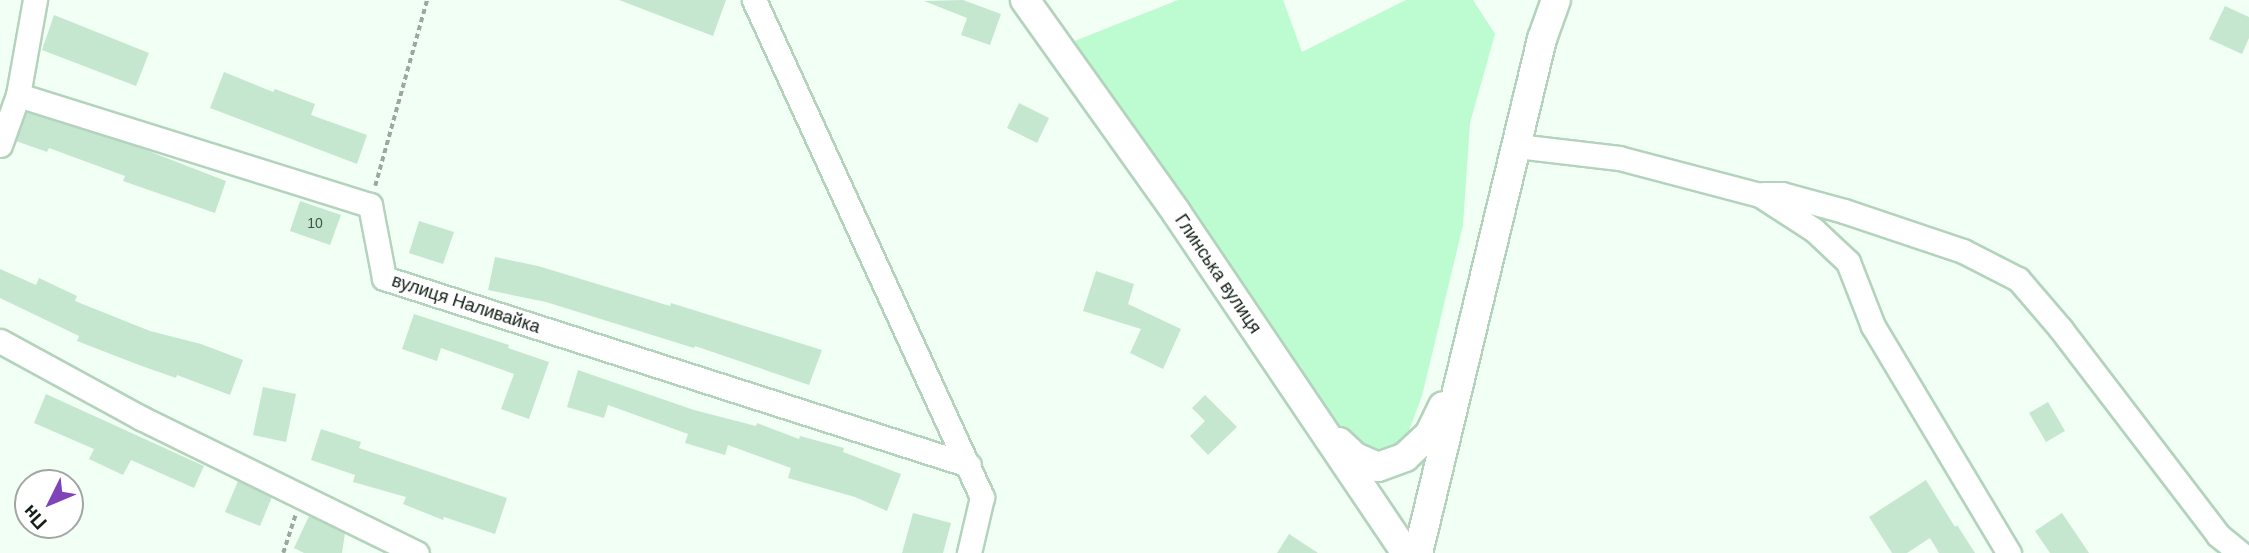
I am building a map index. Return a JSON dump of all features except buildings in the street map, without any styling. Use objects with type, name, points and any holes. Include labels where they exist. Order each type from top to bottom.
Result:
[{"type":"main road","name":"Глинська вулиця","points":[[1025,0],[1176,212],[1406,553]]},
{"type":"main road","points":[[1418,553],[1542,38],[1556,0]]},
{"type":"main road","points":[[1317,422],[1355,457],[1378,467],[1405,457],[1429,435],[1441,415],[1467,323],[1477,312]]},
{"type":"street","points":[[0,145],[18,96],[35,0]]},
{"type":"street","points":[[754,0],[982,497],[970,553]]},
{"type":"street","points":[[18,96],[370,205]]},
{"type":"street","points":[[1517,146],[1619,158],[1760,195],[1782,194],[1844,211],[1963,251],[2018,279],[2060,328],[2218,535],[2240,553]]},
{"type":"street","points":[[1760,195],[1814,230],[1848,262],[1873,326],[2010,553]]},
{"type":"street","name":"вулиця Наливайка","points":[[370,205],[384,278],[969,465]]},
{"type":"street","points":[[0,341],[141,418],[302,494],[417,553]]},
{"type":"path","points":[[370,205],[427,0]]},
{"type":"path","points":[[283,553],[302,494]]},
{"type":"green space","points":[[1178,0],[1283,0],[1302,52],[1406,0],[1473,0],[1495,34],[1470,123],[1463,225],[1422,396],[1405,441],[1387,456],[1362,464],[1057,48]]}]
